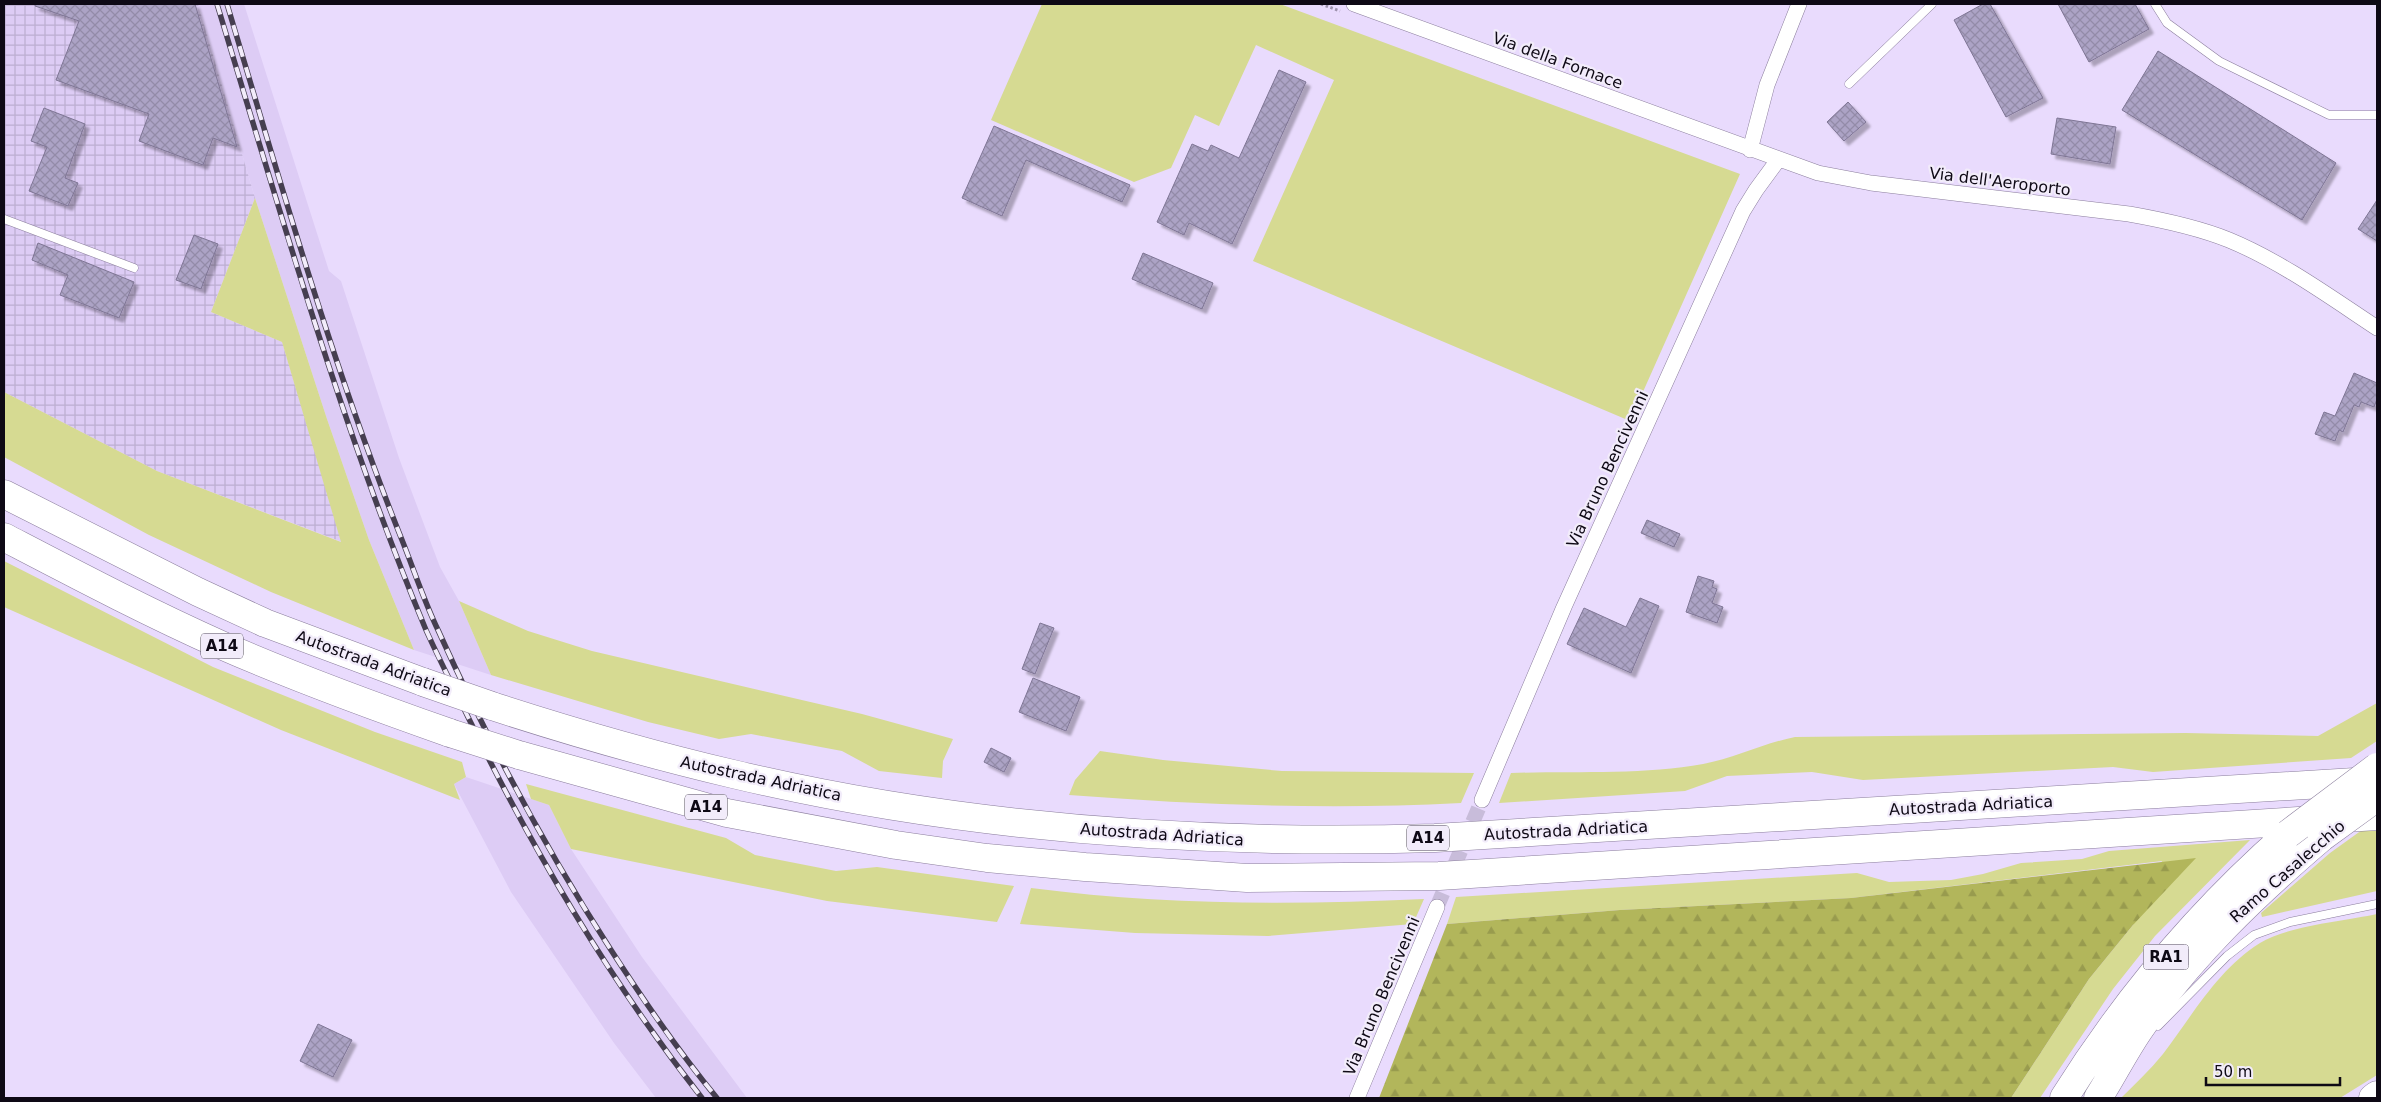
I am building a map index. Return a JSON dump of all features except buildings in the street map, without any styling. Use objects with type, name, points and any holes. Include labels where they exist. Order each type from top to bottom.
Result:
[{"type":"highway","name":"Autostrada Adriatica","points":[[4,494],[198,592],[257,619],[492,706],[597,740],[734,774],[820,792],[981,819],[1147,834],[1337,841],[1435,838],[2377,780]]},
{"type":"highway","name":"A14","points":[[4,537],[135,605],[221,645],[381,709],[450,734],[727,813],[896,845],[987,858],[1247,878],[1439,876],[2377,816]]},
{"type":"highway","name":"RA1","points":[[2064,1098],[2123,1010],[2159,966],[2238,879],[2288,834],[2377,767]]},
{"type":"highway","name":"Ramo Casalecchio","points":[[2102,1092],[2139,1030],[2182,974],[2232,918],[2322,837],[2377,797]]},
{"type":"highway","points":[[2373,1098],[2377,1095]]},
{"type":"street","name":"Via della Fornace","points":[[1354,4],[1750,150]]},
{"type":"street","points":[[1750,150],[1767,85],[1799,4]]},
{"type":"street","name":"Via dell'Aeroporto","points":[[1750,150],[1818,173],[1848,179],[2085,208],[2184,226],[2230,241],[2272,261],[2377,328]]},
{"type":"street","name":"Via Bruno Bencivenni","points":[[1482,800],[1564,607],[1743,211],[1778,160]]},
{"type":"street","name":"Via Bruno Bencivenni","points":[[1357,1098],[1437,907]]},
{"type":"lane","points":[[1848,84],[1932,4]]},
{"type":"lane","points":[[2156,4],[2167,23],[2219,61],[2329,115],[2377,115]]},
{"type":"lane","points":[[4,219],[134,268]]},
{"type":"lane","points":[[2152,1033],[2227,956],[2254,935],[2290,922],[2377,904]]},
{"type":"lane","points":[[2102,1092],[2135,1052]]},
{"type":"shaded area","points":[[4,4],[198,4],[255,198],[211,312],[282,342],[342,542],[157,471],[4,392]]},
{"type":"shaded area","points":[[198,4],[244,4],[329,271],[341,281],[399,458],[440,567],[459,601],[491,675],[414,650],[369,540],[327,419],[255,198]]},
{"type":"shaded area","points":[[466,777],[549,805],[571,849],[642,957],[747,1098],[656,1098],[614,1043],[511,892],[454,784]]},
{"type":"green space","points":[[1042,4],[1280,4],[1740,174],[1630,421],[1253,261],[1334,80],[1256,45],[1219,126],[1195,115],[1171,168],[1134,182],[991,120]]},
{"type":"green space","points":[[255,198],[327,419],[369,540],[414,650],[271,592],[149,535],[4,457],[4,392],[157,471],[341,542],[282,342],[211,312]]},
{"type":"green space","points":[[4,561],[213,667],[375,732],[462,762],[466,777],[454,784],[460,800],[281,730],[4,607]]},
{"type":"green space","points":[[459,601],[528,631],[592,651],[862,714],[953,739],[943,761],[942,778],[879,771],[842,751],[751,734],[719,739],[648,722],[491,675]]},
{"type":"green space","points":[[2377,703],[2377,741],[2351,758],[2153,772],[2113,767],[1863,780],[1812,772],[1727,776],[1685,791],[1499,803],[1511,773],[1657,770],[1703,764],[1795,737],[2186,733],[2318,736]]},
{"type":"green space","points":[[1100,751],[1163,760],[1282,771],[1474,773],[1461,803],[1363,806],[1265,805],[1069,795],[1075,780]]},
{"type":"green space","points":[[526,784],[726,838],[755,855],[836,871],[877,867],[1014,886],[997,922],[827,901],[571,849],[549,805],[531,799]]},
{"type":"green space","points":[[2362,830],[2377,831],[2377,891],[2262,917],[2261,913],[2330,853]]},
{"type":"green space","points":[[2250,840],[2155,936],[2113,989],[2040,1098],[2011,1098],[2089,979],[2133,925],[2162,861],[1851,898],[1620,910],[1447,924],[1456,897],[1857,873],[1889,882],[1951,880],[1983,874],[2021,863],[2082,859],[2109,851]]},
{"type":"green space","points":[[2196,858],[2133,925],[2089,979],[2011,1098],[1379,1098],[1447,924],[1620,910],[1851,898]]},
{"type":"green space","points":[[1031,888],[1080,894],[1178,901],[1276,903],[1424,899],[1413,924],[1268,936],[1135,933],[1020,924]]},
{"type":"green space","points":[[2377,914],[2377,1075],[2340,1098],[2121,1098],[2163,1054],[2218,980],[2231,966],[2260,943],[2271,937],[2300,928]]},
{"type":"tunnel","points":[[1437,907],[1482,800]]},
{"type":"railway","points":[[217,4],[339,398],[366,476],[426,630],[493,767],[546,866],[636,1008],[702,1098]]},
{"type":"railway","points":[[227,4],[330,341],[377,474],[433,619],[497,753],[563,873],[649,1007],[717,1098]]}]
